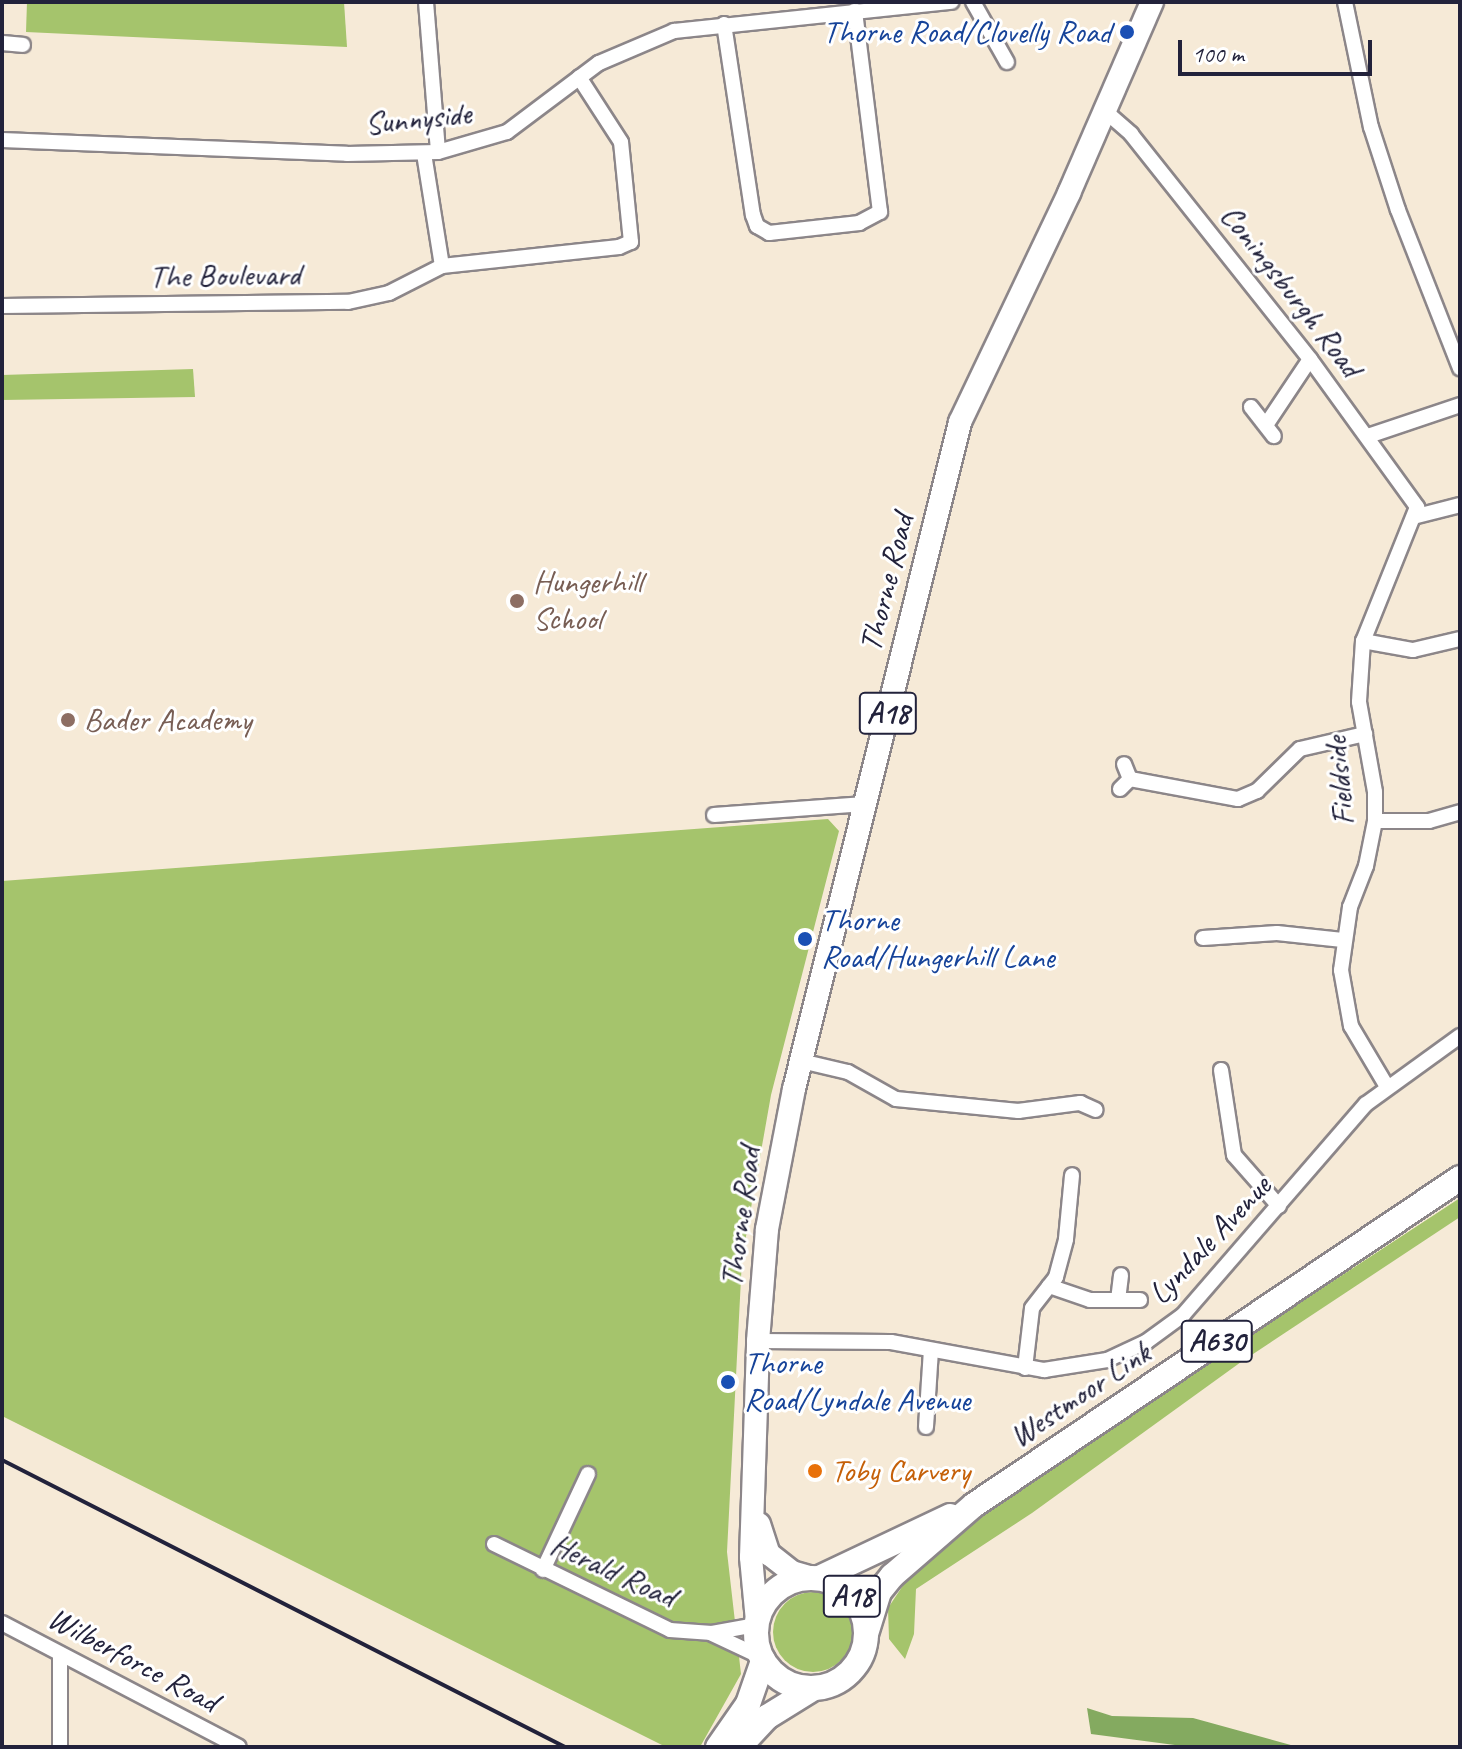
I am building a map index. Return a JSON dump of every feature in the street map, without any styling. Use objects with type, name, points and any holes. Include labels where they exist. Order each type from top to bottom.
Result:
[{"type":"highway","name":"Westmoor Link","points":[[866,1634],[885,1584],[974,1505],[1460,1178]]},
{"type":"highway","name":"Westmoor Link","points":[[815,1578],[974,1505]]},
{"type":"highway","name":"A18","points":[[718,1747],[748,1704],[762,1659],[756,1623],[769,1596],[783,1585],[815,1578],[853,1596],[866,1634],[854,1668],[840,1680],[814,1688],[767,1717],[739,1747]]},
{"type":"highway","points":[[762,1659],[785,1682],[814,1688]]},
{"type":"main road","name":"Thorne Road","points":[[753,1496],[758,1341],[767,1229],[801,1061],[960,422],[1105,111],[1152,2]]},
{"type":"main road","name":"A18","points":[[753,1496],[769,1554],[792,1572],[815,1578]]},
{"type":"main road","name":"A18","points":[[753,1496],[751,1557],[756,1623]]},
{"type":"street","points":[[426,2],[431,152],[442,266]]},
{"type":"street","name":"Sunnyside","points":[[2,140],[347,154],[431,152],[507,132],[579,77],[643,41],[724,24],[951,2]]},
{"type":"street","points":[[973,2],[1007,62]]},
{"type":"street","points":[[1345,2],[1371,127],[1412,250],[1460,368]]},
{"type":"street","points":[[724,24],[753,215],[757,226],[769,233],[867,222],[880,212],[855,11]]},
{"type":"street","points":[[2,43],[23,45]]},
{"type":"street","name":"The Boulevard","points":[[2,306],[348,302],[389,293],[442,266],[619,247],[631,242],[634,229],[621,142],[579,77]]},
{"type":"street","name":"Coningsburgh Road","points":[[1105,111],[1131,134],[1310,359],[1414,498],[1417,516]]},
{"type":"street","points":[[1251,407],[1270,431],[1310,359]]},
{"type":"street","points":[[1368,436],[1460,405]]},
{"type":"street","points":[[1417,516],[1460,505]]},
{"type":"street","name":"Fieldside","points":[[1386,1085],[1351,1026],[1341,970],[1343,940],[1375,821],[1358,674],[1363,641],[1417,516]]},
{"type":"street","points":[[1363,641],[1413,650],[1460,639]]},
{"type":"street","points":[[1124,764],[1125,784],[1238,799],[1257,791],[1300,749],[1365,734]]},
{"type":"street","points":[[714,815],[865,804]]},
{"type":"street","points":[[1375,821],[1429,821],[1460,812]]},
{"type":"street","points":[[1203,938],[1277,933],[1343,940]]},
{"type":"street","name":"Lyndale Avenue","points":[[758,1341],[862,1339],[1025,1368],[1088,1364],[1146,1342],[1183,1315],[1386,1085],[1460,1036]]},
{"type":"street","points":[[801,1061],[848,1072],[896,1099],[1018,1111],[1080,1103],[1096,1110]]},
{"type":"street","points":[[1221,1070],[1234,1155],[1279,1206]]},
{"type":"street","points":[[1025,1368],[1029,1318],[1049,1286],[1066,1239],[1072,1175]]},
{"type":"street","points":[[1118,1300],[1121,1275]]},
{"type":"street","points":[[1049,1286],[1074,1297],[1140,1300]]},
{"type":"street","points":[[926,1427],[931,1350]]},
{"type":"street","points":[[543,1570],[588,1474]]},
{"type":"street","name":"Herald Road","points":[[494,1544],[670,1630],[712,1633],[756,1623]]},
{"type":"street","name":"Wilberforce Road","points":[[2,1623],[239,1747]]},
{"type":"street","name":"Herald Road","points":[[712,1633],[762,1659]]},
{"type":"street","points":[[60,1654],[60,1747]]},
{"type":"green space","points":[[27,2],[344,2],[347,47],[26,32]]},
{"type":"green space","points":[[193,369],[195,397],[2,400],[2,375]]},
{"type":"green space","points":[[828,819],[839,831],[771,1095],[742,1259],[727,1552],[741,1674],[700,1747],[666,1747],[2,1416],[2,881]]},
{"type":"green space","points":[[1460,1198],[1460,1217],[1241,1362],[1032,1513],[916,1589],[914,1634],[905,1659],[889,1639],[888,1608],[912,1572],[985,1509]]},
{"type":"green space","points":[[805,1592],[821,1592],[842,1603],[853,1624],[853,1640],[842,1661],[821,1672],[805,1672],[791,1666],[779,1654],[773,1640],[773,1624],[779,1610],[791,1598]]},
{"type":"green space","points":[[1087,1708],[1112,1716],[1193,1718],[1298,1747],[1190,1747],[1091,1734]]},
{"type":"railway","points":[[2,1460],[565,1747]]},
{"type":"place","name":"Thorne Road/Clovelly Road","points":[[1127,32]]},
{"type":"place","name":"Hungerhill School","points":[[517,601]]},
{"type":"place","name":"Bader Academy","points":[[68,720]]},
{"type":"place","name":"Thorne Road/Hungerhill Lane","points":[[805,939]]},
{"type":"place","name":"Thorne Road/Lyndale Avenue","points":[[728,1382]]},
{"type":"place","name":"Toby Carvery","points":[[815,1471]]}]
